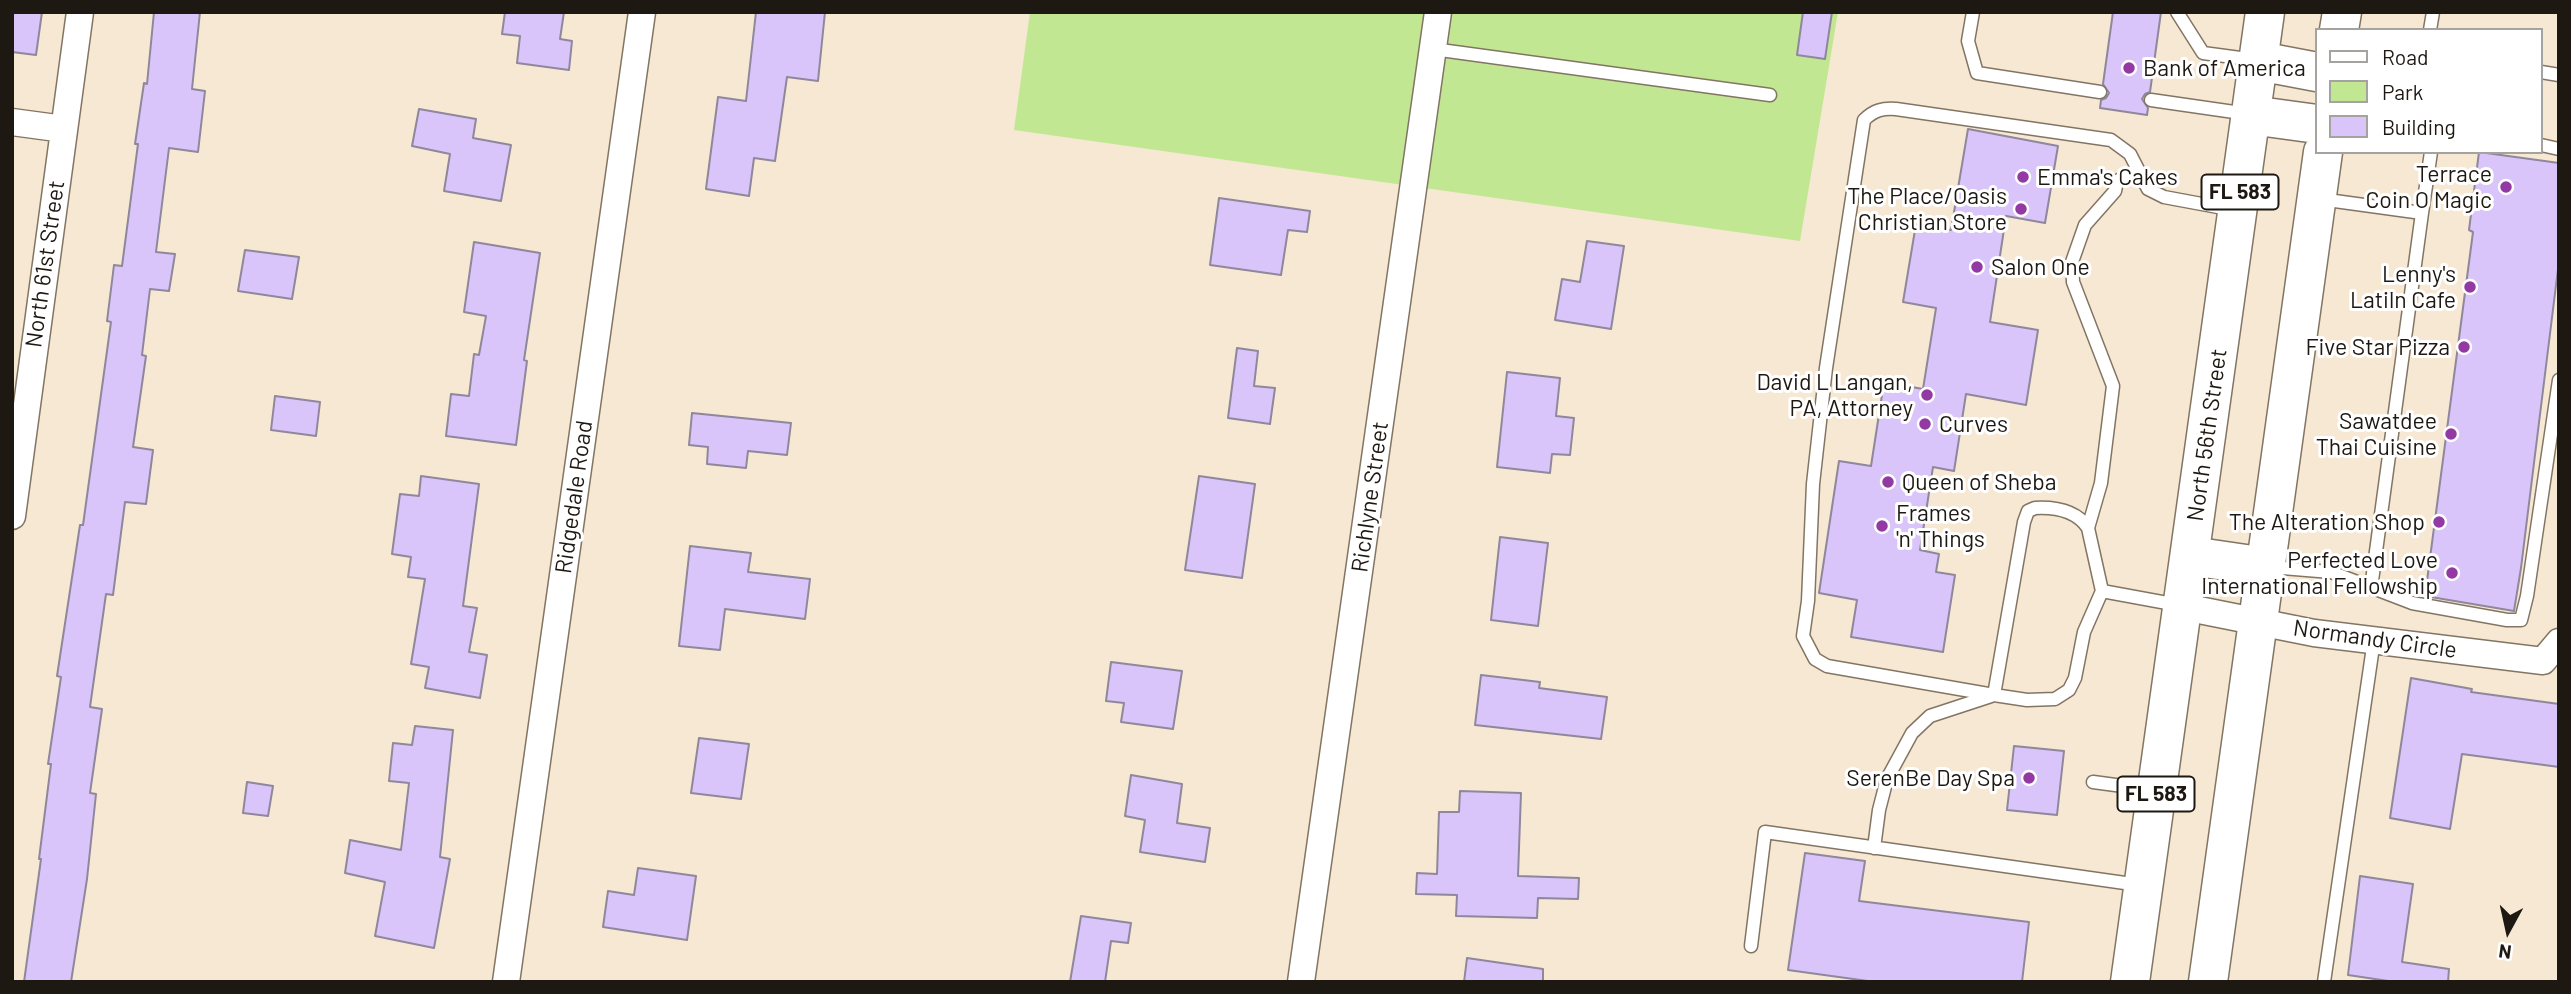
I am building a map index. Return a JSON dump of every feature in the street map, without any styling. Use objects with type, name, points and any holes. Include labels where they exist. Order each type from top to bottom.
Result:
[{"type":"main road","name":"North 56th Street","points":[[2130,982],[2265,12]]},
{"type":"main road","points":[[2259,61],[2316,72]]},
{"type":"main road","points":[[2251,115],[2316,124]]},
{"type":"main road","points":[[2208,982],[2323,154]]},
{"type":"main road","points":[[2191,556],[2266,567]]},
{"type":"street","name":"North 61st Street","points":[[12,516],[17,435],[80,12]]},
{"type":"street","name":"Ridgedale Road","points":[[506,982],[642,12]]},
{"type":"street","name":"Richlyne Street","points":[[1301,982],[1438,12]]},
{"type":"street","points":[[12,122],[64,129]]},
{"type":"street","name":"Normandy Circle","points":[[2184,607],[2314,633],[2543,661],[2559,642]]},
{"type":"lane","points":[[1973,12],[1968,41],[1977,73],[2101,92]]},
{"type":"lane","points":[[2177,12],[2203,53],[2259,61]]},
{"type":"lane","points":[[1433,48],[1770,95]]},
{"type":"lane","points":[[2151,100],[2251,115]]},
{"type":"lane","points":[[1994,695],[2028,511],[2042,508],[2071,512],[2082,519],[2088,528],[2102,591],[2084,632],[2075,678],[2068,690],[2055,699],[1994,695],[1826,666],[1815,659],[1803,636],[1808,601],[1813,484],[1826,368],[1864,120],[1871,112],[1885,108],[2112,141],[2130,153],[2148,190],[2164,197],[2238,210]]},
{"type":"lane","points":[[2371,588],[2431,154]]},
{"type":"lane","points":[[2088,528],[2101,483],[2113,386],[2073,282],[2072,262],[2085,225],[2115,191],[2117,181],[2137,170]]},
{"type":"lane","points":[[2316,199],[2422,213]]},
{"type":"lane","points":[[2266,567],[2331,572],[2412,603],[2507,620],[2521,620],[2527,596],[2559,380]]},
{"type":"lane","points":[[2102,591],[2184,607]]},
{"type":"lane","points":[[2324,982],[2374,640]]},
{"type":"lane","points":[[1874,848],[1879,810],[1887,779],[1912,733],[1930,716],[1994,695]]},
{"type":"lane","points":[[2093,782],[2156,791]]},
{"type":"lane","points":[[1751,946],[1765,832],[2143,886]]},
{"type":"green space","points":[[1030,12],[1838,12],[1800,241],[1014,130]]},
{"type":"building","points":[[12,12],[42,12],[36,55],[12,52]]},
{"type":"building","points":[[154,12],[200,12],[192,89],[205,91],[198,152],[169,148],[156,252],[175,254],[169,291],[150,289],[142,355],[146,356],[133,447],[153,450],[146,504],[125,502],[113,595],[106,594],[90,707],[102,709],[90,793],[96,794],[87,879],[71,982],[24,982],[41,859],[51,764],[48,764],[61,677],[57,676],[80,525],[83,525],[111,322],[107,321],[114,265],[122,266],[138,144],[135,144],[144,83],[147,84]]},
{"type":"building","points":[[505,12],[564,12],[560,39],[572,41],[569,70],[517,63],[520,36],[502,34]]},
{"type":"building","points":[[756,12],[825,12],[818,81],[787,77],[775,161],[754,158],[749,196],[706,189],[718,97],[746,101]]},
{"type":"building","points":[[1803,12],[1832,12],[1825,59],[1797,55]]},
{"type":"building","name":"Bank of America","points":[[2113,12],[2161,12],[2150,92],[2142,99],[2148,108],[2147,115],[2100,108],[2101,100],[2109,93],[2103,84]]},
{"type":"building","points":[[419,109],[476,119],[473,138],[511,145],[501,201],[444,191],[450,154],[412,146]]},
{"type":"building","points":[[1968,129],[2058,146],[2045,223],[2006,216],[1990,322],[2038,330],[2026,405],[1966,394],[1954,471],[1933,467],[1920,550],[1939,554],[1936,572],[1955,575],[1943,652],[1851,637],[1857,600],[1819,593],[1839,461],[1871,466],[1884,382],[1923,389],[1936,308],[1903,302],[1916,224],[1951,230]]},
{"type":"building","points":[[2479,154],[2559,163],[2559,261],[2514,611],[2425,596],[2473,232],[2469,230]]},
{"type":"building","points":[[1219,198],[1310,211],[1307,232],[1288,230],[1281,275],[1210,265]]},
{"type":"building","points":[[1587,241],[1624,246],[1611,329],[1555,320],[1562,279],[1580,282]]},
{"type":"building","points":[[474,242],[540,253],[524,360],[527,361],[516,445],[446,436],[451,394],[469,396],[474,354],[479,355],[486,316],[464,312]]},
{"type":"building","points":[[245,250],[299,257],[292,299],[238,291]]},
{"type":"building","points":[[1237,348],[1258,351],[1254,386],[1275,388],[1270,424],[1228,418]]},
{"type":"building","points":[[1507,372],[1560,378],[1556,416],[1574,418],[1570,455],[1552,454],[1550,473],[1497,467]]},
{"type":"building","points":[[275,396],[320,402],[316,436],[271,430]]},
{"type":"building","points":[[692,413],[791,423],[787,455],[748,451],[746,468],[707,464],[708,447],[689,445]]},
{"type":"building","points":[[421,476],[479,484],[463,606],[477,608],[469,652],[487,655],[480,698],[425,688],[429,667],[411,664],[425,579],[408,577],[411,557],[392,554],[400,494],[419,496]]},
{"type":"building","points":[[1199,476],[1255,484],[1242,578],[1185,570]]},
{"type":"building","points":[[1500,537],[1548,543],[1538,626],[1491,620]]},
{"type":"building","points":[[690,546],[751,553],[748,572],[810,579],[805,619],[725,609],[720,650],[679,646]]},
{"type":"building","points":[[1111,662],[1182,671],[1173,729],[1121,722],[1124,703],[1106,701]]},
{"type":"building","points":[[1481,675],[1540,682],[1539,688],[1607,697],[1601,739],[1475,725]]},
{"type":"building","points":[[2411,678],[2472,689],[2471,692],[2559,704],[2559,767],[2462,754],[2450,829],[2390,818]]},
{"type":"building","points":[[415,726],[453,730],[440,857],[450,859],[434,948],[375,936],[385,882],[345,873],[350,840],[401,850],[409,783],[389,781],[393,743],[412,745]]},
{"type":"building","points":[[699,738],[749,744],[741,799],[691,793]]},
{"type":"building","points":[[2014,746],[2064,751],[2057,815],[2007,810]]},
{"type":"building","points":[[1131,775],[1182,784],[1177,823],[1210,828],[1205,862],[1140,852],[1145,820],[1125,816]]},
{"type":"building","points":[[247,782],[273,786],[268,816],[243,813]]},
{"type":"building","points":[[1460,791],[1521,793],[1518,876],[1579,878],[1578,899],[1538,898],[1537,918],[1456,916],[1457,895],[1416,894],[1417,873],[1437,874],[1439,812],[1459,812]]},
{"type":"building","points":[[1805,853],[1865,861],[1859,901],[2029,922],[2022,982],[1875,982],[1788,970]]},
{"type":"building","points":[[638,868],[696,876],[687,940],[603,927],[608,891],[634,895]]},
{"type":"building","points":[[2360,876],[2413,884],[2402,962],[2449,969],[2448,982],[2395,982],[2348,975]]},
{"type":"building","points":[[1081,916],[1131,923],[1128,943],[1111,941],[1105,982],[1070,982]]},
{"type":"building","points":[[1467,958],[1543,969],[1543,982],[1464,982]]},
{"type":"place","name":"Bank of America","points":[[2129,68]]},
{"type":"place","name":"Emma's Cakes","points":[[2023,177]]},
{"type":"place","name":"Terrace Coin O Magic","points":[[2506,187]]},
{"type":"place","name":"The Place/Oasis Christian Store","points":[[2021,209]]},
{"type":"place","name":"Salon One","points":[[1977,267]]},
{"type":"place","name":"Lenny's Latiln Cafe","points":[[2470,287]]},
{"type":"place","name":"Five Star Pizza","points":[[2464,347]]},
{"type":"place","name":"David L Langan, PA, Attorney","points":[[1927,395]]},
{"type":"place","name":"Curves","points":[[1925,424]]},
{"type":"place","name":"Sawatdee Thai Cuisine","points":[[2451,434]]},
{"type":"place","name":"Queen of Sheba","points":[[1888,482]]},
{"type":"place","name":"The Alteration Shop","points":[[2439,522]]},
{"type":"place","name":"Frames 'n' Things","points":[[1882,526]]},
{"type":"place","name":"Perfected Love International Fellowship","points":[[2452,573]]},
{"type":"place","name":"SerenBe Day Spa","points":[[2029,778]]}]
